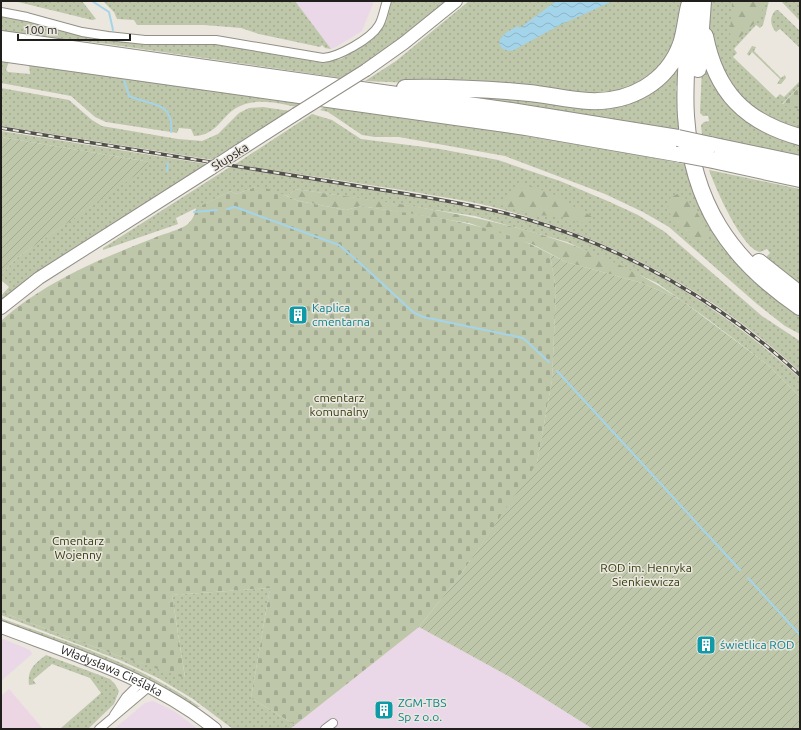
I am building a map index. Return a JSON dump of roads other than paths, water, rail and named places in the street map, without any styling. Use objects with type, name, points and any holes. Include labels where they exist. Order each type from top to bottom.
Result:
[{"type":"highway","points":[[357,89],[448,88],[515,91],[588,101],[605,101],[623,98],[648,86],[659,77],[674,58],[696,6]]},
{"type":"highway","points":[[696,6],[713,68],[731,97],[751,116],[766,125],[800,137]]},
{"type":"highway","points":[[696,6],[696,120],[700,145],[710,182],[724,216],[749,250],[771,272],[800,294]]},
{"type":"highway","points":[[696,6],[686,114],[690,153],[698,183],[714,218],[734,249],[769,285],[800,307]]},
{"type":"highway","points":[[1,39],[357,89],[678,138],[800,164]]},
{"type":"highway","points":[[1,53],[474,120],[681,154],[800,179]]},
{"type":"main road","name":"Słupska","points":[[1,308],[40,278],[366,70],[404,44],[456,1]]},
{"type":"main road","name":"Władysława Cieślaka","points":[[1,627],[146,684],[176,701],[215,729]]},
{"type":"street","points":[[1,12],[27,16],[82,32],[108,36],[145,40],[216,40],[322,58],[340,54],[370,35],[379,25],[387,1]]},
{"type":"street","points":[[121,673],[128,686],[128,695]]},
{"type":"street","points":[[114,716],[128,695],[146,684]]},
{"type":"street","points":[[99,729],[130,705],[146,684]]},
{"type":"street","points":[[325,729],[333,723]]},
{"type":"water","points":[[556,1],[613,1],[560,25],[514,50],[505,50],[500,46],[499,43],[503,35],[518,26],[520,28]]},
{"type":"waterway","points":[[92,1],[109,12],[113,30]]},
{"type":"waterway","points":[[124,80],[129,96],[152,103],[165,109],[169,114],[171,132]]},
{"type":"waterway","points":[[167,171],[168,163]]},
{"type":"waterway","points":[[227,209],[235,207],[339,245],[413,312],[423,317],[523,338],[549,362]]},
{"type":"waterway","points":[[194,212],[217,210]]},
{"type":"waterway","points":[[557,371],[740,570]]},
{"type":"waterway","points":[[748,578],[800,635]]},
{"type":"railway","points":[[1,128],[407,194],[480,207],[523,218],[561,230],[599,245],[670,280],[705,301],[738,324],[800,375]]},
{"type":"place","name":"Kaplica cmentarna","points":[[298,315]]},
{"type":"place","name":"świetlica ROD","points":[[706,645]]},
{"type":"place","name":"ZGM-TBS Sp z o.o.","points":[[384,710]]},
{"type":"park label","name":"cmentarz komunalny","points":[[339,405]]},
{"type":"park label","name":"Cmentarz Wojenny","points":[[78,548]]},
{"type":"park label","name":"ROD im. Henryka Sienkiewicza","points":[[646,575]]}]
